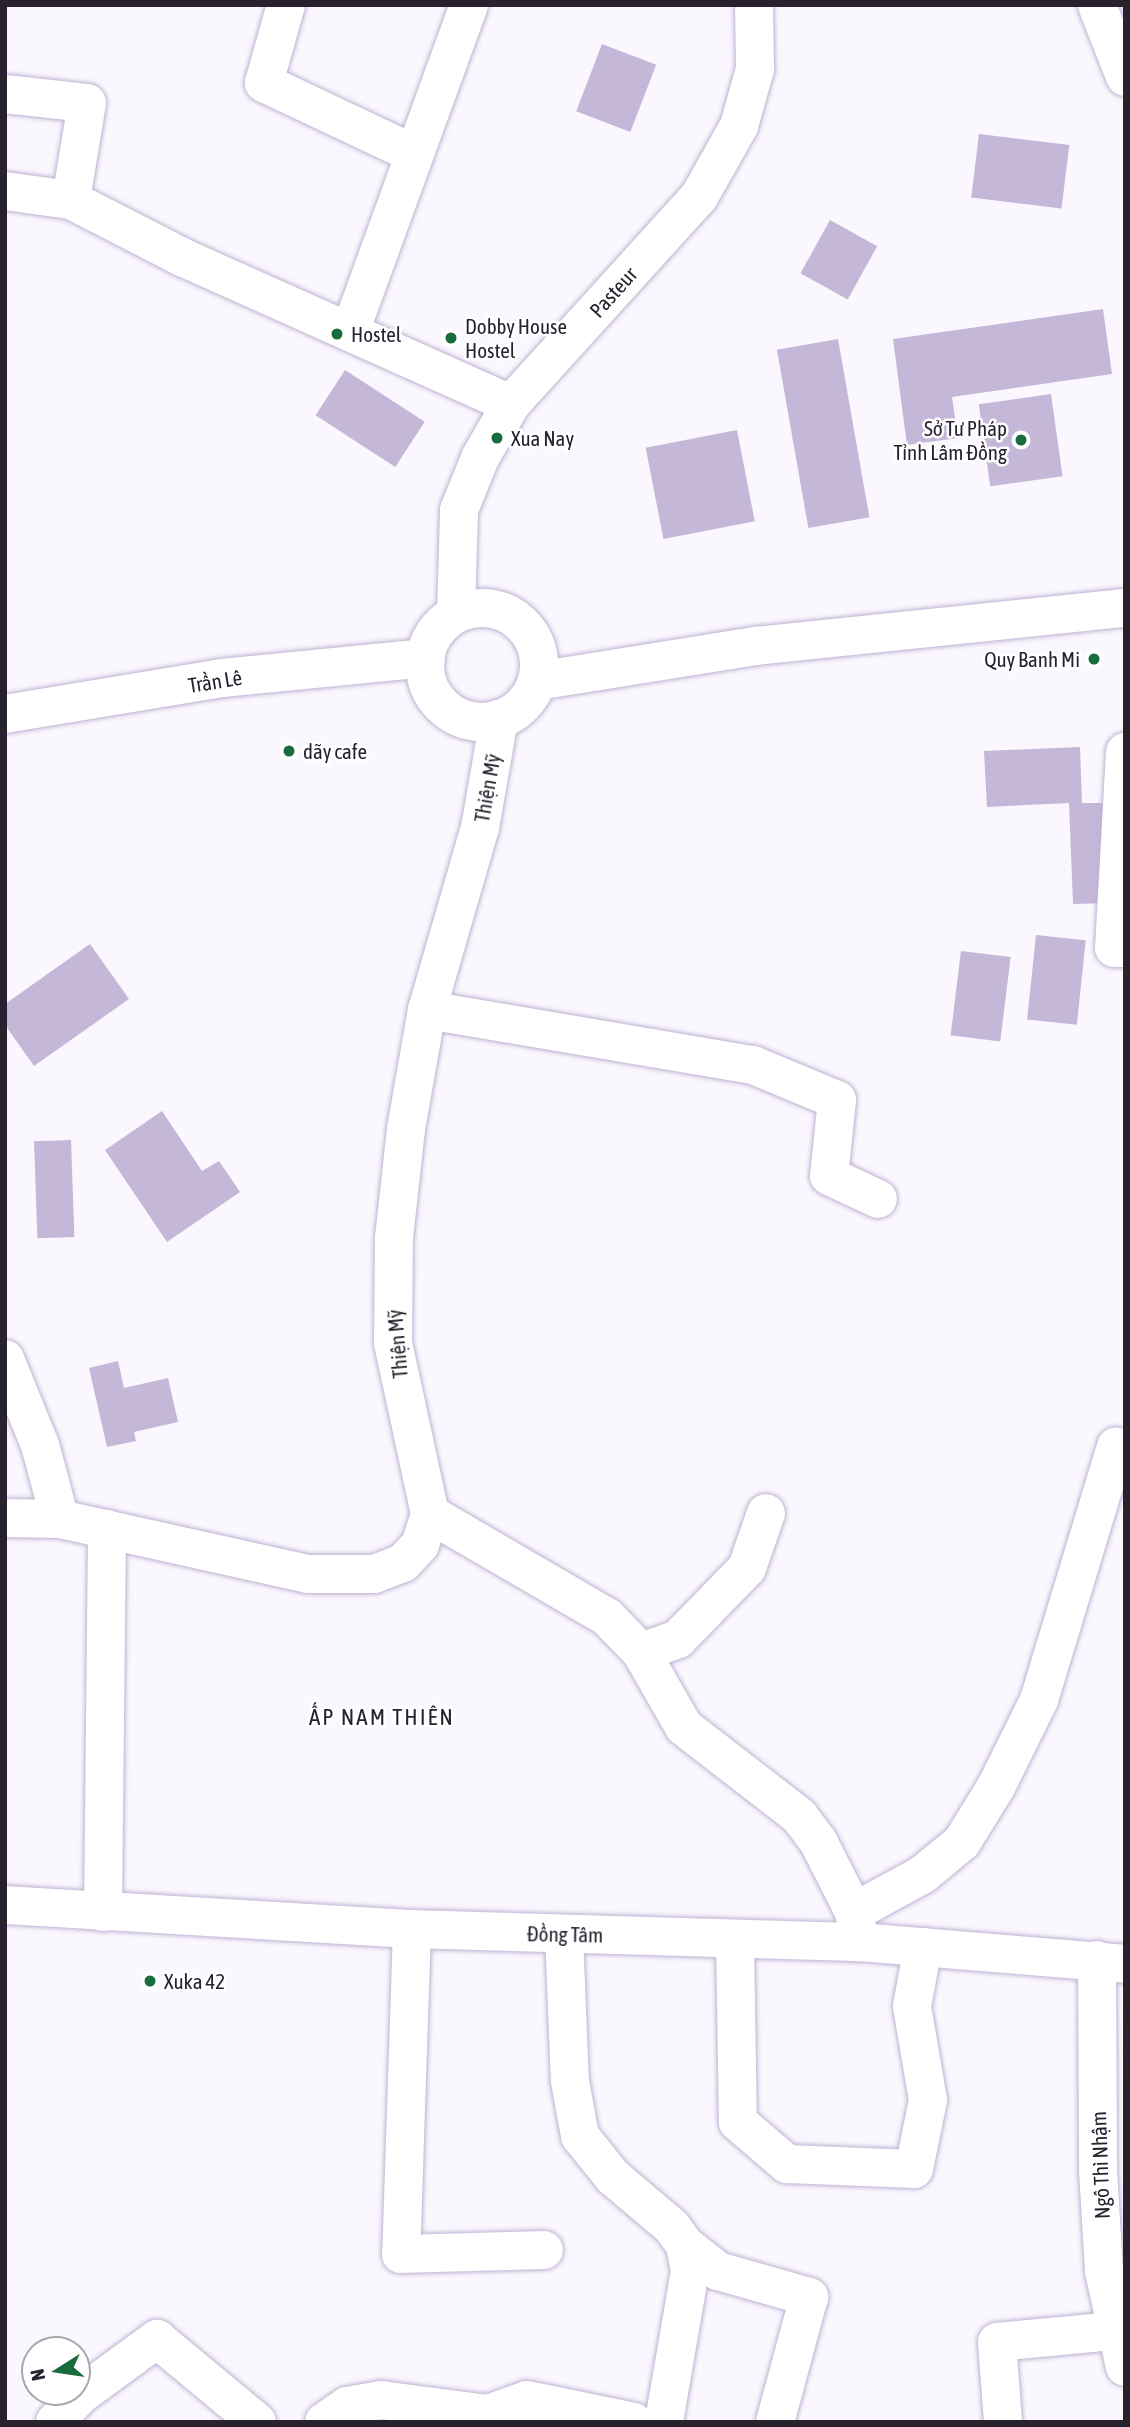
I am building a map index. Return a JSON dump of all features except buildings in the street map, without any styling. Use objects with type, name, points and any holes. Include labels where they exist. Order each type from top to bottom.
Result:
[{"type":"street","points":[[286,5],[264,83],[414,154]]},
{"type":"street","points":[[350,332],[469,5]]},
{"type":"street","name":"Pasteur","points":[[456,614],[459,510],[480,458],[511,404],[699,197],[739,126],[755,69],[754,5]]},
{"type":"street","points":[[1097,5],[1125,77]]},
{"type":"street","points":[[5,94],[87,103],[71,200]]},
{"type":"street","points":[[5,191],[71,200],[184,258],[511,404]]},
{"type":"street","points":[[494,608],[518,621],[535,643],[537,681],[516,711],[499,719],[463,718],[446,709],[427,678],[426,658],[431,640],[456,614],[494,608]]},
{"type":"street","points":[[537,681],[756,646],[1125,608]]},
{"type":"street","name":"Trần Lê","points":[[5,715],[222,678],[426,658]]},
{"type":"street","name":"Thiện Mỹ","points":[[430,1514],[393,1343],[394,1238],[406,1129],[427,1010],[480,828],[499,719]]},
{"type":"street","points":[[1125,752],[1114,948],[1125,948]]},
{"type":"street","points":[[427,1010],[753,1065],[837,1100],[829,1176],[878,1199]]},
{"type":"street","points":[[5,1359],[40,1445],[60,1519]]},
{"type":"street","points":[[5,1518],[60,1519],[308,1574],[374,1574],[403,1563],[420,1545],[430,1514],[607,1617],[641,1653],[684,1727],[799,1816],[819,1843],[857,1927],[962,1842],[997,1785],[1039,1700],[1116,1446]]},
{"type":"street","points":[[641,1653],[678,1639],[747,1568],[766,1513]]},
{"type":"street","points":[[103,1912],[107,1529]]},
{"type":"street","name":"Đồng Tâm","points":[[5,1905],[412,1929],[735,1939],[857,1927],[923,1947],[1111,1962]]},
{"type":"street","points":[[412,1929],[401,2254],[544,2250]]},
{"type":"street","points":[[564,1934],[570,2081],[580,2136],[613,2177],[672,2227],[685,2245],[718,2271],[809,2297],[775,2422]]},
{"type":"street","points":[[735,1939],[738,2122],[787,2164],[914,2169],[928,2100],[912,2006],[923,1947]]},
{"type":"street","name":"Ngô Thì Nhậm","points":[[1111,1962],[1113,2206],[1104,2271],[1114,2331],[1125,2367]]},
{"type":"street","points":[[664,2422],[690,2271],[685,2245]]},
{"type":"street","points":[[1003,2422],[997,2342],[1114,2331]]},
{"type":"street","points":[[55,2422],[79,2396],[157,2339],[257,2422]]},
{"type":"street","points":[[324,2422],[347,2406],[381,2400],[488,2414],[527,2400],[634,2422]]},
{"type":"place","name":"Hostel","points":[[337,334]]},
{"type":"place","name":"Dobby House Hostel","points":[[451,338]]},
{"type":"place","name":"Xua Nay","points":[[497,438]]},
{"type":"place","name":"Sở Tư Pháp Tỉnh Lâm Đồng","points":[[1021,440]]},
{"type":"place","name":"Quy Banh Mi","points":[[1094,659]]},
{"type":"place","name":"dãy cafe","points":[[289,751]]},
{"type":"place","name":"Xuka 42","points":[[150,1981]]},
{"type":"district","name":"ẤP NAM THIÊN","points":[[382,1717]]}]
